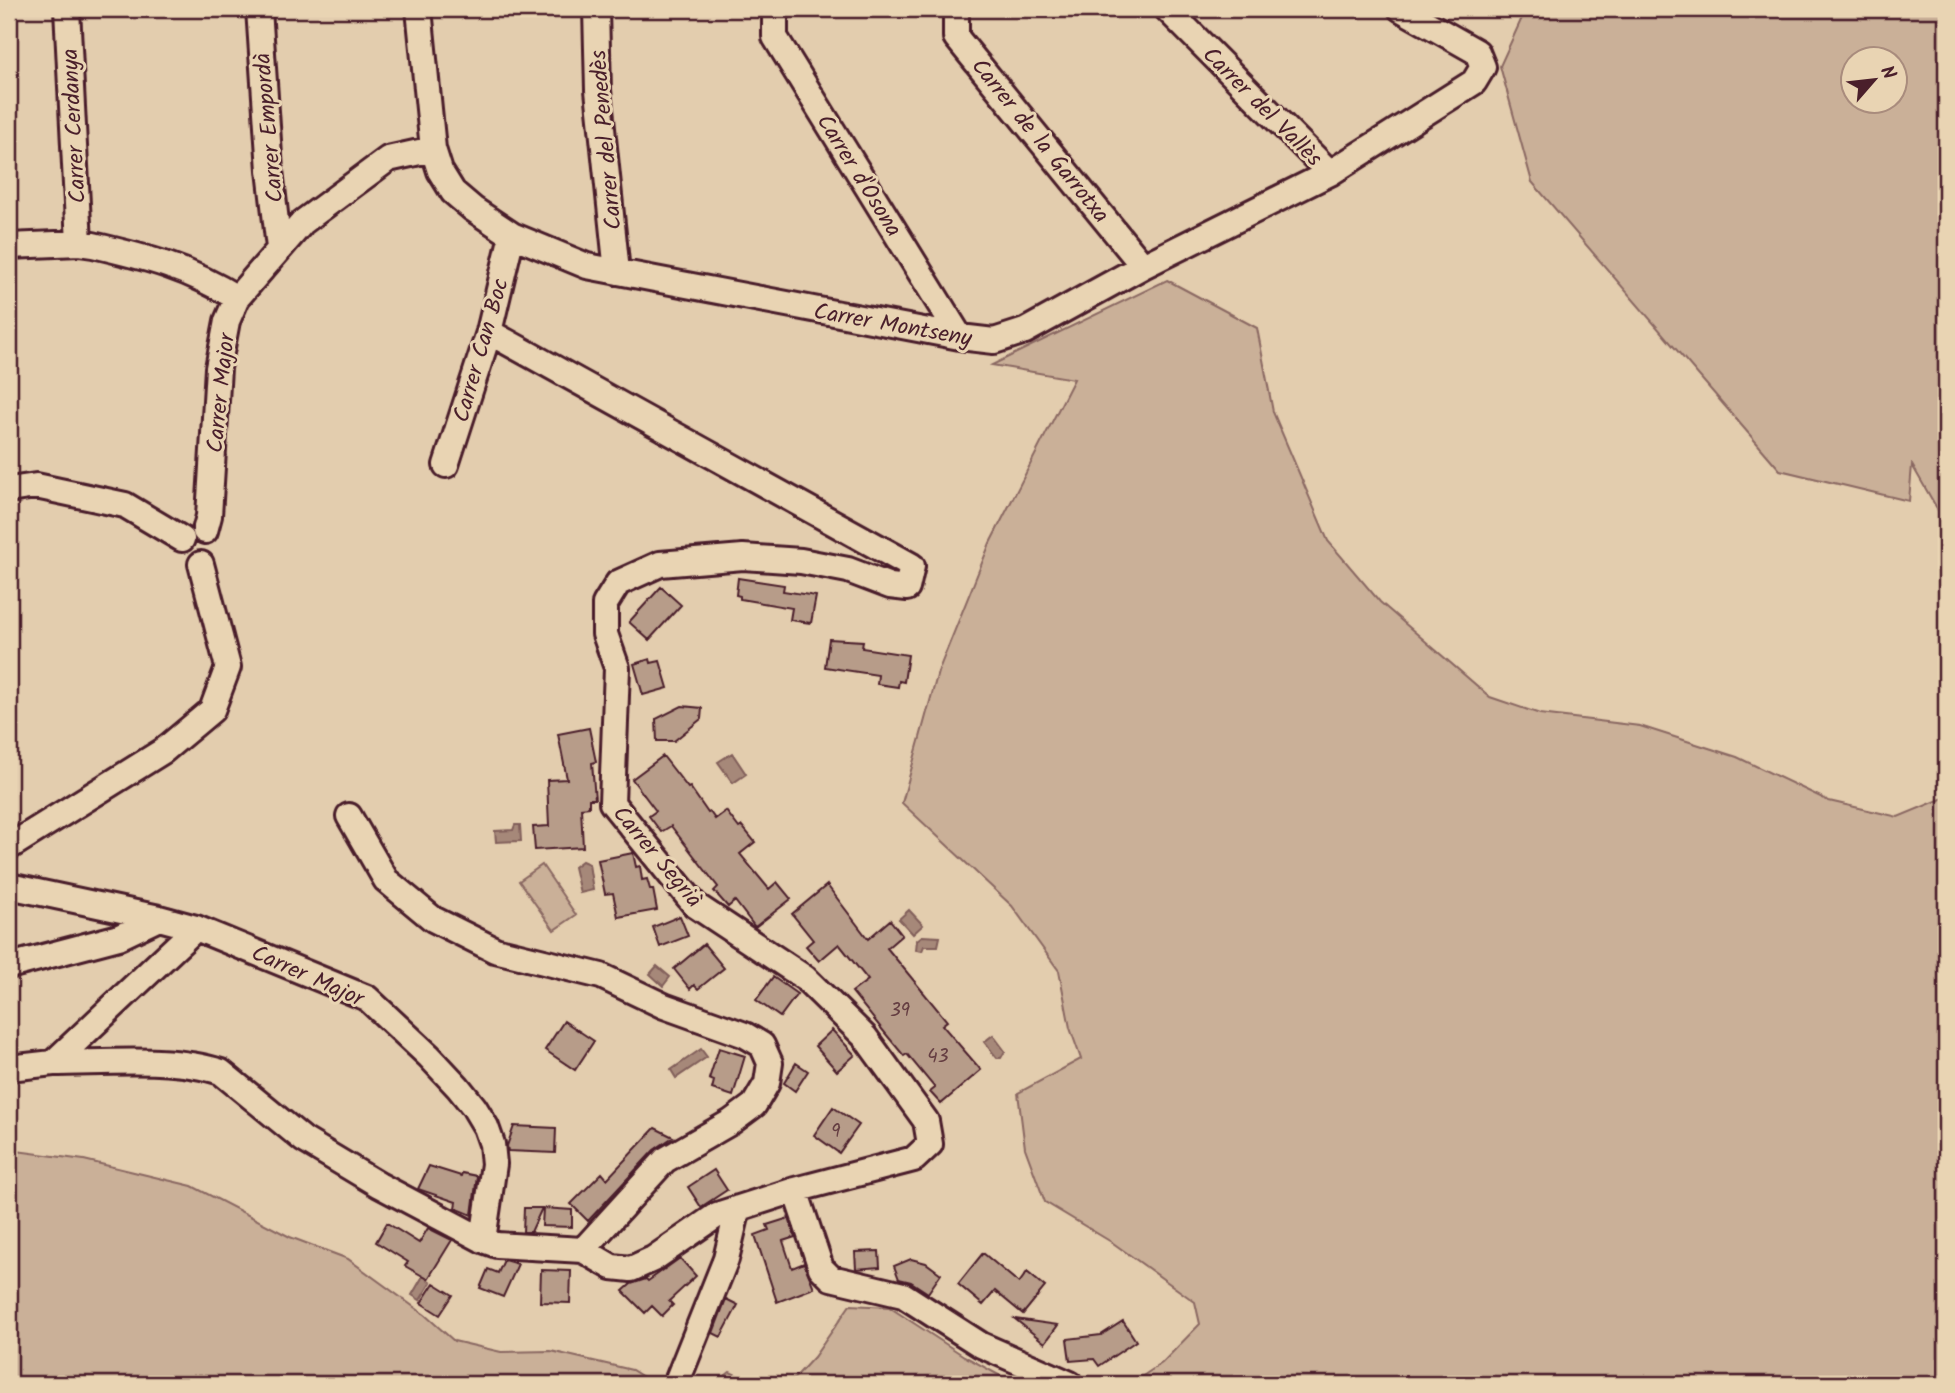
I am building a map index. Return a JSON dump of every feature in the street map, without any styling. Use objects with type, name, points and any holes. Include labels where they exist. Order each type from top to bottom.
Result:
[{"type":"street","name":"Carrer Cerdanya","points":[[66,9],[79,243]]},
{"type":"street","name":"Carrer Empordà","points":[[259,9],[270,170],[279,248]]},
{"type":"street","name":"Carrer Montseny","points":[[419,9],[433,149],[440,171],[453,192],[512,235],[587,266],[960,337],[994,341],[1025,331],[1143,266],[1330,173],[1474,82],[1483,67],[1477,52],[1401,9]]},
{"type":"street","name":"Carrer del Penedès","points":[[596,9],[598,90],[617,272]]},
{"type":"street","name":"Carrer d'Osona","points":[[775,9],[775,37],[960,337]]},
{"type":"street","name":"Carrer de la Garrotxa","points":[[956,9],[957,37],[1143,266]]},
{"type":"street","name":"Carrer del Vallès","points":[[1167,9],[1330,173]]},
{"type":"street","name":"Carrer Major","points":[[205,531],[209,516],[218,368],[227,321],[237,298],[303,222],[387,159],[433,149]]},
{"type":"street","name":"Carrer Can Boc","points":[[446,465],[489,332],[512,235]]},
{"type":"street","points":[[9,246],[79,243],[175,266],[209,281],[237,298]]},
{"type":"street","name":"Carrer Segrià","points":[[489,332],[912,566],[907,588],[890,586],[848,570],[802,561],[743,557],[660,564],[618,583],[605,604],[605,634],[617,668],[612,803],[695,905],[805,978],[865,1037],[926,1121],[930,1144],[914,1159],[795,1190]]},
{"type":"street","points":[[9,490],[36,486],[125,505],[182,539]]},
{"type":"street","points":[[191,530],[205,531],[213,538],[215,549],[211,558],[201,564],[191,563],[183,557],[180,549],[182,539],[191,530]]},
{"type":"street","points":[[9,847],[163,751],[212,710],[228,667],[201,564]]},
{"type":"street","points":[[349,816],[386,880],[433,919],[495,950],[601,976],[664,1006],[745,1035],[762,1045],[770,1063],[767,1083],[754,1105],[665,1160],[583,1250]]},
{"type":"street","name":"Carrer Major","points":[[9,886],[196,928],[367,998],[458,1087],[486,1127],[492,1144],[494,1164],[483,1240]]},
{"type":"street","points":[[9,966],[119,937],[159,918]]},
{"type":"street","points":[[53,1063],[196,928]]},
{"type":"street","points":[[9,1068],[53,1063],[139,1062],[204,1066],[221,1072],[303,1140],[379,1185],[483,1240],[497,1244],[583,1250],[612,1267],[631,1269],[653,1259],[717,1215],[795,1190],[821,1268],[831,1278],[903,1295],[981,1345],[1070,1384]]},
{"type":"street","points":[[676,1384],[726,1259],[738,1208]]},
{"type":"shaded area","points":[[1526,9],[1946,9],[1946,524],[1912,465],[1909,501],[1780,470],[1532,182],[1500,66]]},
{"type":"shaded area","points":[[1167,280],[1257,328],[1273,412],[1328,541],[1380,602],[1490,697],[1540,714],[1640,726],[1737,757],[1829,801],[1898,817],[1946,797],[1946,1384],[1131,1384],[1162,1363],[1200,1324],[1195,1302],[1113,1243],[1045,1202],[1025,1148],[1018,1093],[1081,1059],[1070,1028],[1059,971],[1012,906],[902,803],[938,672],[990,543],[1074,379],[992,365]]},
{"type":"shaded area","points":[[732,753],[746,774],[733,783],[718,762]]},
{"type":"shaded area","points":[[515,825],[520,825],[521,841],[496,842],[495,831],[513,830]]},
{"type":"shaded area","points":[[582,861],[589,864],[593,890],[580,893],[574,867]]},
{"type":"shaded area","points":[[542,865],[576,915],[554,930],[519,881]]},
{"type":"shaded area","points":[[909,910],[923,925],[913,934],[899,919]]},
{"type":"shaded area","points":[[922,936],[940,937],[938,946],[924,946],[922,951],[916,950],[917,940]]},
{"type":"shaded area","points":[[657,966],[670,977],[663,986],[650,974]]},
{"type":"shaded area","points":[[993,1035],[1005,1051],[1001,1058],[997,1058],[984,1042]]},
{"type":"shaded area","points":[[701,1049],[707,1057],[676,1078],[671,1070]]},
{"type":"shaded area","points":[[9,1150],[84,1160],[192,1186],[290,1237],[348,1259],[425,1315],[454,1341],[501,1352],[551,1351],[632,1370],[654,1384],[9,1384]]},
{"type":"shaded area","points":[[423,1276],[431,1282],[420,1300],[412,1295]]},
{"type":"shaded area","points":[[850,1305],[889,1307],[964,1356],[1015,1384],[789,1384],[814,1357]]},
{"type":"shaded area","points":[[730,1372],[755,1384],[715,1384]]},
{"type":"building","points":[[738,578],[784,585],[783,591],[816,596],[811,623],[790,620],[792,608],[740,599],[740,596],[736,595]]},
{"type":"building","points":[[661,587],[681,605],[649,640],[629,622]]},
{"type":"building","points":[[829,639],[863,641],[862,648],[908,655],[904,682],[899,681],[898,687],[877,684],[878,675],[825,667]]},
{"type":"building","points":[[650,659],[651,663],[660,661],[668,688],[643,695],[634,664]]},
{"type":"building","points":[[682,706],[702,708],[701,719],[674,741],[657,741],[656,719]]},
{"type":"building","points":[[589,728],[596,762],[592,763],[595,799],[589,799],[589,807],[581,808],[583,847],[535,850],[533,827],[549,826],[547,780],[567,779],[558,734]]},
{"type":"building","points":[[663,756],[708,813],[715,819],[726,811],[739,828],[742,826],[755,842],[740,854],[769,889],[777,882],[791,899],[755,927],[735,901],[728,907],[714,891],[718,887],[671,826],[661,832],[649,816],[656,811],[632,779]]},
{"type":"building","points":[[633,853],[636,867],[640,866],[642,880],[647,879],[650,889],[653,889],[657,910],[618,917],[613,893],[605,894],[598,860]]},
{"type":"building","points":[[827,885],[868,939],[890,920],[902,935],[887,948],[947,1021],[942,1025],[981,1070],[941,1104],[930,1092],[935,1088],[907,1054],[904,1056],[852,992],[868,980],[839,944],[819,961],[806,946],[813,940],[792,914]]},
{"type":"building","points":[[680,916],[688,936],[660,947],[653,927]]},
{"type":"building","points":[[704,944],[724,968],[698,989],[694,985],[690,989],[674,969]]},
{"type":"building","points":[[773,977],[797,994],[780,1017],[756,1000]]},
{"type":"building","points":[[564,1021],[594,1041],[575,1070],[545,1050]]},
{"type":"building","points":[[832,1030],[855,1055],[837,1071],[815,1046]]},
{"type":"building","points":[[719,1048],[745,1056],[733,1096],[712,1089],[714,1081],[709,1079]]},
{"type":"building","points":[[796,1063],[808,1071],[795,1091],[784,1083]]},
{"type":"building","points":[[833,1107],[859,1125],[839,1153],[814,1135]]},
{"type":"building","points":[[514,1126],[556,1128],[555,1153],[508,1151],[507,1146]]},
{"type":"building","points":[[655,1128],[673,1137],[654,1150],[588,1221],[571,1204],[602,1173],[607,1179]]},
{"type":"building","points":[[429,1166],[461,1176],[462,1173],[477,1176],[472,1215],[455,1208],[456,1202],[418,1189]]},
{"type":"building","points":[[714,1170],[727,1190],[701,1207],[688,1187]]},
{"type":"building","points":[[524,1208],[542,1208],[531,1232],[523,1232]]},
{"type":"building","points":[[543,1208],[572,1210],[572,1227],[542,1226]]},
{"type":"building","points":[[789,1218],[795,1237],[783,1241],[792,1268],[804,1263],[814,1288],[777,1302],[755,1235],[769,1230],[767,1225]]},
{"type":"building","points":[[387,1223],[419,1243],[428,1228],[452,1240],[428,1279],[405,1266],[408,1262],[376,1242]]},
{"type":"building","points":[[879,1251],[880,1267],[856,1269],[855,1252]]},
{"type":"building","points":[[983,1253],[1019,1283],[1027,1272],[1045,1287],[1023,1314],[995,1291],[983,1305],[958,1284]]},
{"type":"building","points":[[680,1258],[696,1276],[669,1301],[673,1305],[662,1316],[652,1306],[645,1313],[623,1291],[631,1284],[646,1279],[648,1281]]},
{"type":"building","points":[[911,1259],[926,1263],[941,1274],[928,1293],[911,1282],[899,1279],[894,1266]]},
{"type":"building","points":[[504,1260],[518,1264],[503,1297],[480,1288],[488,1269],[498,1273]]},
{"type":"building","points":[[541,1270],[571,1271],[570,1303],[540,1302]]},
{"type":"building","points":[[434,1283],[453,1295],[440,1315],[421,1303]]},
{"type":"building","points":[[726,1299],[738,1305],[721,1337],[713,1333]]},
{"type":"building","points":[[1015,1319],[1058,1325],[1045,1343]]},
{"type":"building","points":[[1123,1321],[1136,1341],[1099,1366],[1094,1359],[1070,1361],[1067,1339],[1101,1335]]}]
